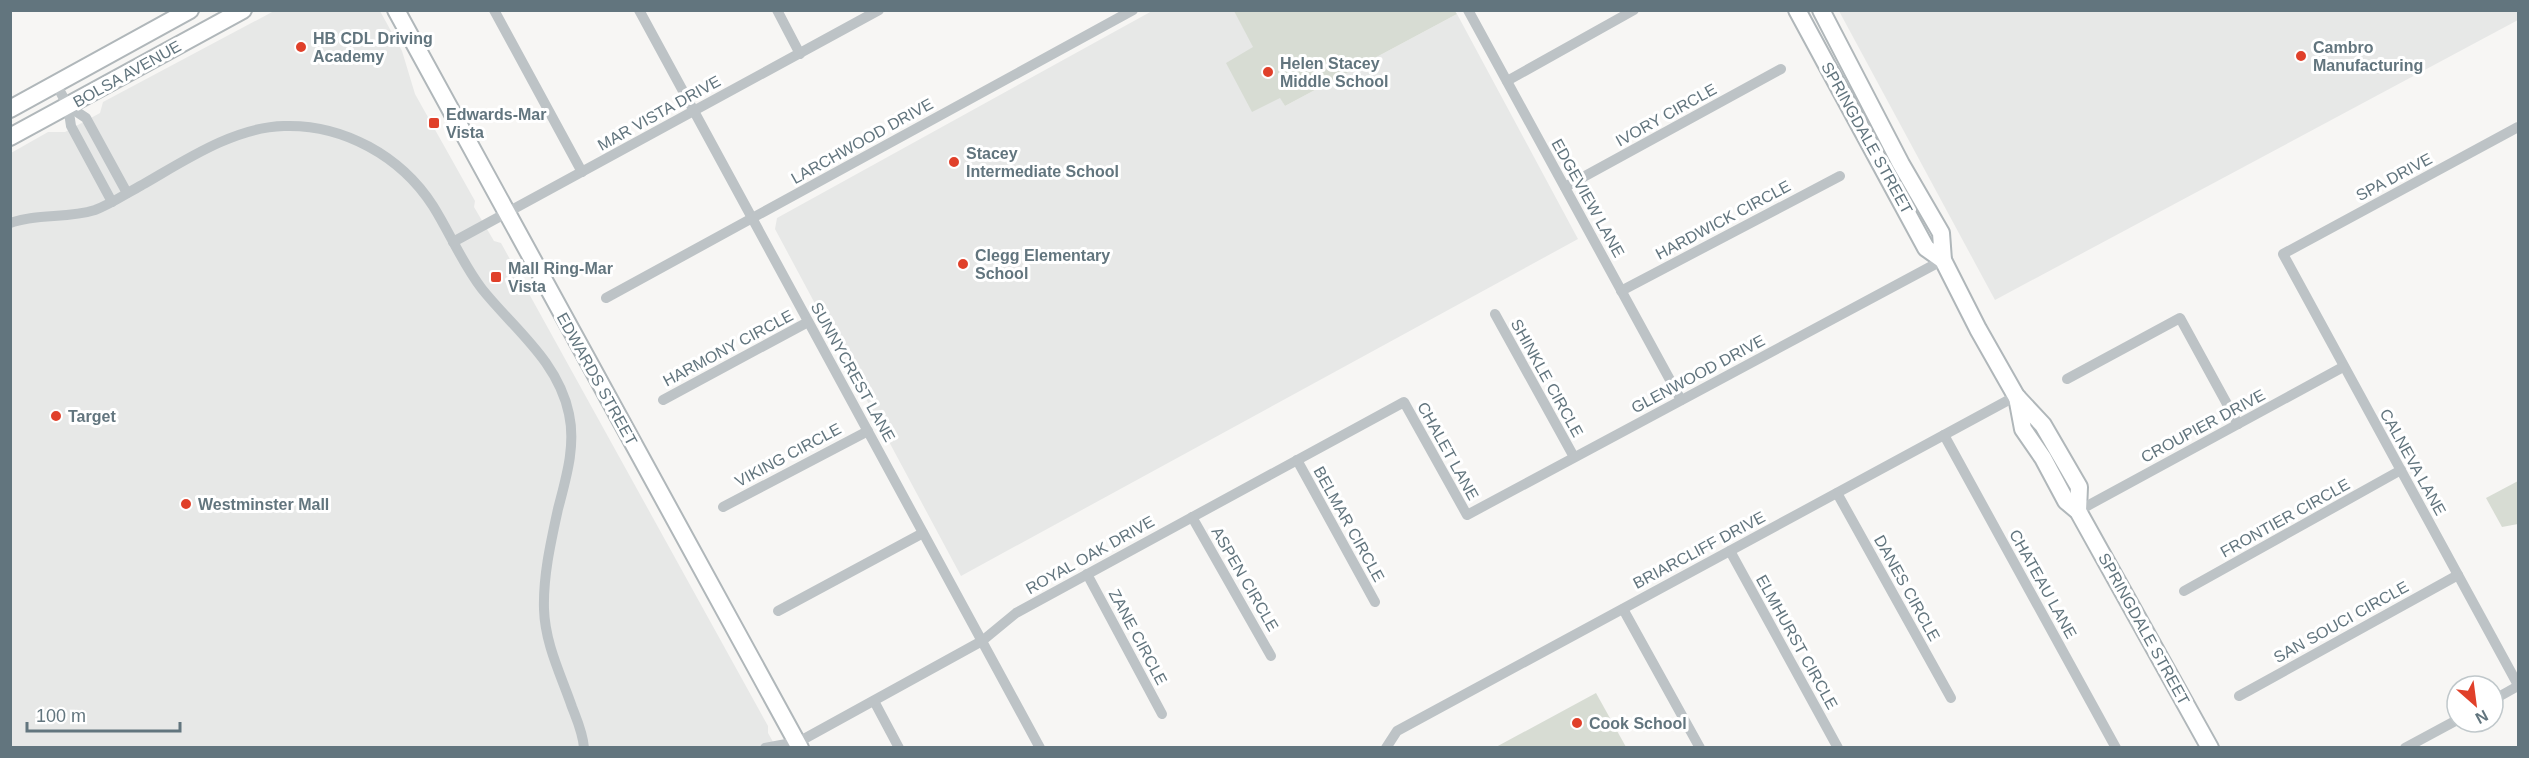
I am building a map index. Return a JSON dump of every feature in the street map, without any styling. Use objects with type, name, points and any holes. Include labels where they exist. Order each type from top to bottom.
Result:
[{"type":"main road","name":"BOLSA AVENUE","points":[[10,109],[190,10]]},
{"type":"main road","name":"BOLSA AVENUE","points":[[10,137],[243,10]]},
{"type":"main road","name":"EDWARDS STREET","points":[[396,10],[796,746]]},
{"type":"main road","name":"SPRINGDALE STREET","points":[[1797,10],[1926,248],[1943,260]]},
{"type":"main road","name":"SPRINGDALE STREET","points":[[1821,10],[1901,164],[1941,233],[1943,260],[1978,329],[2016,396],[2043,424],[2079,487],[2078,510],[2210,747]]},
{"type":"main road","points":[[1906,209],[1912,205],[1928,211]]},
{"type":"street","points":[[494,10],[582,172]]},
{"type":"street","name":"SUNNYCREST LANE","points":[[639,10],[1040,747]]},
{"type":"street","points":[[777,10],[800,54]]},
{"type":"street","name":"MAR VISTA DRIVE","points":[[453,242],[879,10]]},
{"type":"street","name":"LARCHWOOD DRIVE","points":[[606,298],[1133,10]]},
{"type":"street","name":"EDGEVIEW LANE","points":[[1468,10],[1681,400]]},
{"type":"street","points":[[1507,81],[1634,10]]},
{"type":"street","name":"IVORY CIRCLE","points":[[1565,187],[1781,69]]},
{"type":"street","points":[[56,84],[68,106],[70,126],[112,202]]},
{"type":"street","points":[[68,106],[86,118],[127,193]]},
{"type":"street","points":[[10,223],[27,217],[94,210],[244,133],[283,126],[309,127],[359,141],[388,157],[431,202],[480,287],[549,366],[569,415],[570,460],[550,550],[544,610],[555,663],[580,726],[584,747]]},
{"type":"street","name":"SPA DRIVE","points":[[2283,254],[2518,127]]},
{"type":"street","name":"HARDWICK CIRCLE","points":[[1621,291],[1840,176]]},
{"type":"street","name":"CALNEVA LANE","points":[[2283,254],[2518,686]]},
{"type":"street","name":"GLENWOOD DRIVE","points":[[1467,515],[1943,260]]},
{"type":"street","name":"SHINKLE CIRCLE","points":[[1494,314],[1574,457]]},
{"type":"street","points":[[2067,379],[2180,318],[2238,424]]},
{"type":"street","name":"HARMONY CIRCLE","points":[[663,400],[808,322]]},
{"type":"street","name":"CROUPIER DRIVE","points":[[2078,510],[2343,367]]},
{"type":"street","name":"BRIARCLIFF DRIVE","points":[[1386,747],[1397,731],[2016,396]]},
{"type":"street","name":"ROYAL OAK DRIVE","points":[[765,747],[796,746],[982,642],[1016,613],[1404,402]]},
{"type":"street","name":"CHALET LANE","points":[[1404,402],[1467,515]]},
{"type":"street","name":"VIKING CIRCLE","points":[[723,507],[868,430]]},
{"type":"street","name":"CHATEAU LANE","points":[[1944,435],[2116,747]]},
{"type":"street","name":"BELMAR CIRCLE","points":[[1297,460],[1375,602]]},
{"type":"street","name":"FRONTIER CIRCLE","points":[[2184,591],[2401,470]]},
{"type":"street","name":"DANES CIRCLE","points":[[1837,493],[1951,698]]},
{"type":"street","name":"ASPEN CIRCLE","points":[[1192,517],[1271,656]]},
{"type":"street","points":[[778,612],[923,533]]},
{"type":"street","name":"ELMHURST CIRCLE","points":[[1730,551],[1838,747]]},
{"type":"street","name":"ZANE CIRCLE","points":[[1087,574],[1162,714]]},
{"type":"street","name":"SAN SOUCI CIRCLE","points":[[2239,696],[2458,575]]},
{"type":"street","points":[[1623,609],[1700,747]]},
{"type":"street","points":[[874,701],[899,747]]},
{"type":"street","points":[[2405,747],[2423,743],[2445,728]]},
{"type":"shaded area","points":[[1234,10],[1285,106],[1457,14],[1578,239],[961,576],[775,229],[777,218],[1152,11]]},
{"type":"shaded area","points":[[1454,10],[1457,14],[1285,106],[1280,98],[1252,112],[1226,63],[1253,47],[1234,11]]},
{"type":"shaded area","points":[[2518,10],[2518,20],[1995,300],[1839,11]]},
{"type":"shaded area","name":"Westminster Mall","points":[[274,11],[380,11],[402,51],[415,94],[475,201],[474,207],[494,241],[501,243],[768,726],[768,733],[776,747],[11,748],[11,153],[48,132],[65,132],[100,113],[103,102]]},
{"type":"shaded area","points":[[2518,481],[2518,524],[2502,527],[2486,498]]},
{"type":"shaded area","name":"Cook School","points":[[1596,693],[1626,747],[1496,747]]},
{"type":"place","name":"HB CDL Driving Academy","points":[[301,47]]},
{"type":"place","name":"Cambro Manufacturing","points":[[2301,56]]},
{"type":"place","name":"Helen Stacey Middle School","points":[[1268,72]]},
{"type":"place","name":"Edwards-Mar Vista","points":[[434,123]]},
{"type":"place","name":"Stacey Intermediate School","points":[[954,162]]},
{"type":"place","name":"Clegg Elementary School","points":[[963,264]]},
{"type":"place","name":"Mall Ring-Mar Vista","points":[[496,277]]},
{"type":"place","name":"Target","points":[[56,416]]},
{"type":"place","name":"Westminster Mall","points":[[186,504]]},
{"type":"place","name":"Cook School","points":[[1577,723]]}]
